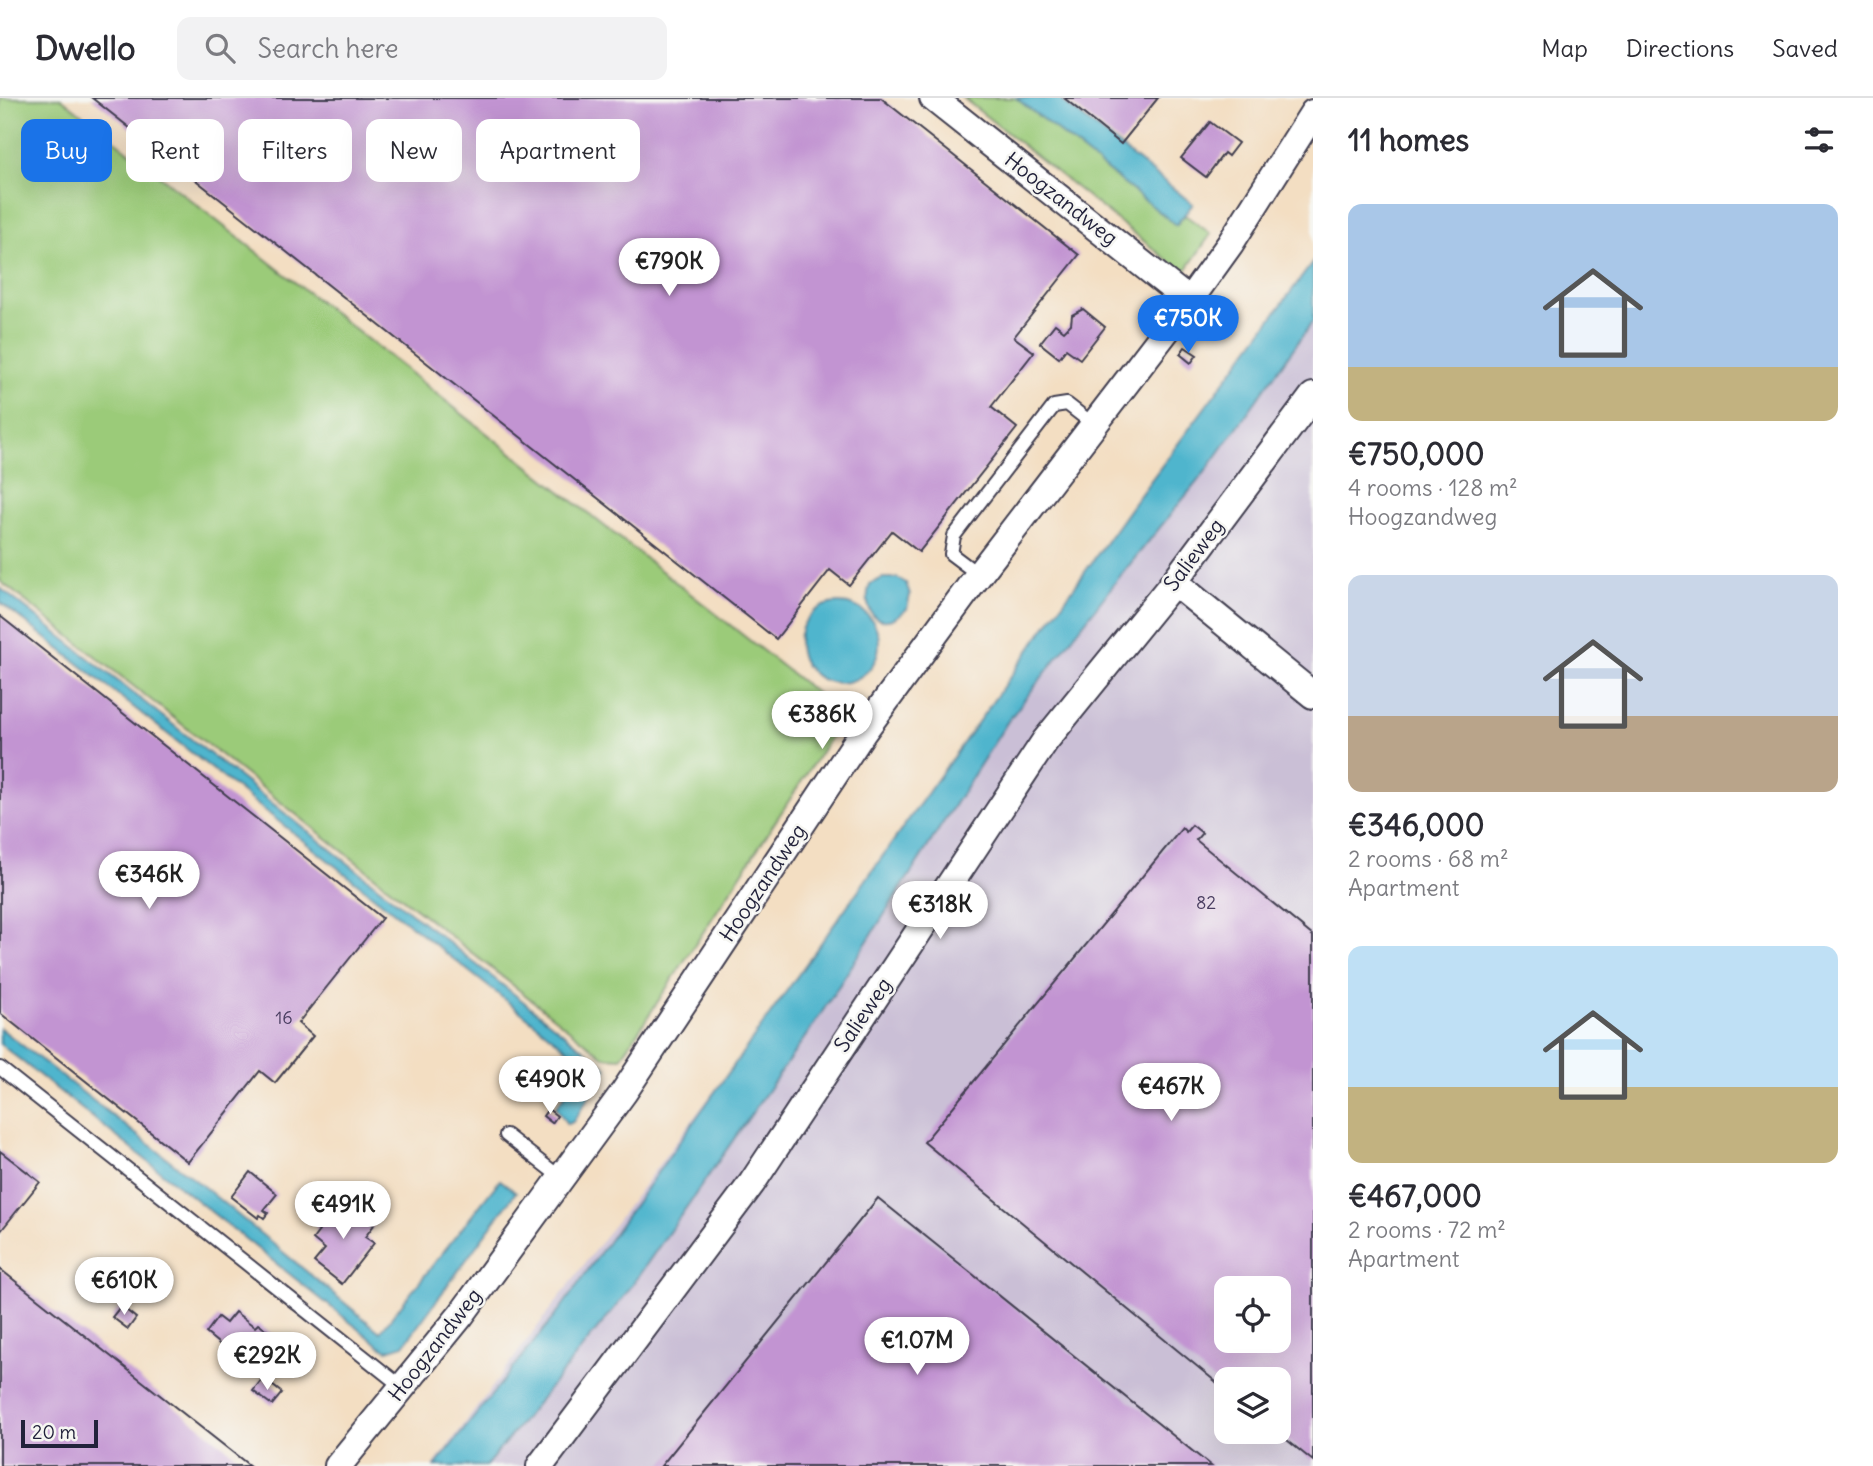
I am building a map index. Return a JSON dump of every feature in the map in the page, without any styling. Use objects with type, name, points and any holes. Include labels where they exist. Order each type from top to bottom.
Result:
[{"type":"street","name":"Hoogzandweg","points":[[933,98],[1189,301]]},
{"type":"street","name":"Hoogzandweg","points":[[338,1466],[461,1315],[624,1092],[863,732],[979,575],[1189,301],[1230,244],[1313,113]]},
{"type":"street","name":"Salieweg","points":[[540,1466],[752,1182],[1045,741],[1174,582],[1313,396]]},
{"type":"street","points":[[1174,582],[1313,695]]},
{"type":"lane","points":[[979,575],[951,554],[954,536],[1054,406],[1066,404],[1094,425]]},
{"type":"lane","points":[[0,1068],[402,1387]]},
{"type":"lane","points":[[506,1135],[561,1178]]},
{"type":"shaded area","points":[[1313,292],[1313,1466],[433,1466]]},
{"type":"green space","points":[[0,98],[61,98],[88,119],[21,119],[21,182],[112,182],[112,138],[126,149],[126,182],[168,182],[838,710],[841,721],[621,1058],[604,1057],[0,581]]},
{"type":"green space","points":[[963,98],[1016,98],[1176,225],[1185,215],[1211,234],[1184,273]]},
{"type":"water","points":[[1016,98],[1058,98],[1193,204],[1176,225]]},
{"type":"water","points":[[1313,262],[1313,321],[1206,471],[1008,721],[817,1020],[623,1298],[486,1466],[435,1466],[561,1308],[1134,503]]},
{"type":"water","points":[[883,578],[897,578],[906,583],[910,595],[907,609],[892,619],[884,620],[873,615],[868,604],[870,584]]},
{"type":"water","points":[[0,588],[605,1066],[607,1069],[573,1122],[567,1124],[556,1107],[588,1065],[0,602]]},
{"type":"water","points":[[839,603],[854,606],[867,615],[876,628],[879,643],[876,658],[867,671],[854,680],[839,683],[824,680],[811,671],[802,658],[799,643],[802,628],[811,615],[824,606]]},
{"type":"water","points":[[0,1028],[204,1187],[380,1332],[500,1180],[516,1192],[404,1345],[388,1350],[0,1044]]},
{"type":"building","points":[[92,98],[881,98],[1079,255],[1014,337],[1034,352],[991,407],[1017,428],[919,552],[892,531],[849,585],[830,570],[776,639],[198,182],[224,182],[224,119],[126,119],[126,125]]},
{"type":"building","points":[[1064,98],[1158,98],[1121,144]]},
{"type":"building","points":[[1210,122],[1238,143],[1228,156],[1224,153],[1206,177],[1181,158]]},
{"type":"building","points":[[1083,309],[1105,327],[1080,359],[1066,349],[1059,358],[1040,343],[1055,324],[1064,331],[1071,324],[1072,315]]},
{"type":"building","points":[[1185,347],[1197,355],[1191,363],[1180,354]]},
{"type":"building","points":[[0,616],[382,918],[298,1023],[313,1036],[275,1083],[260,1071],[188,1162],[0,1013]]},
{"type":"building","points":[[1192,825],[1202,833],[1196,840],[1313,936],[1313,1461],[1291,1443],[1291,1367],[1214,1367],[1214,1380],[924,1142],[1182,828],[1186,832]]},
{"type":"building","points":[[548,1109],[557,1116],[552,1123],[543,1116]]},
{"type":"building","points":[[0,1151],[40,1182],[0,1232]]},
{"type":"building","points":[[250,1172],[277,1194],[264,1210],[268,1213],[264,1218],[260,1215],[258,1218],[231,1197]]},
{"type":"building","points":[[878,1198],[1211,1466],[661,1466]]},
{"type":"building","points":[[344,1200],[374,1225],[365,1237],[374,1243],[342,1284],[314,1262],[325,1249],[313,1239],[319,1231],[315,1228],[321,1220],[325,1223]]},
{"type":"building","points":[[0,1269],[250,1466],[0,1466]]},
{"type":"building","points":[[121,1306],[136,1318],[128,1329],[112,1317]]},
{"type":"building","points":[[235,1312],[255,1327],[258,1324],[272,1334],[269,1338],[280,1346],[257,1375],[206,1333],[218,1317],[226,1323]]},
{"type":"building","points":[[263,1378],[282,1393],[272,1405],[253,1391]]}]
